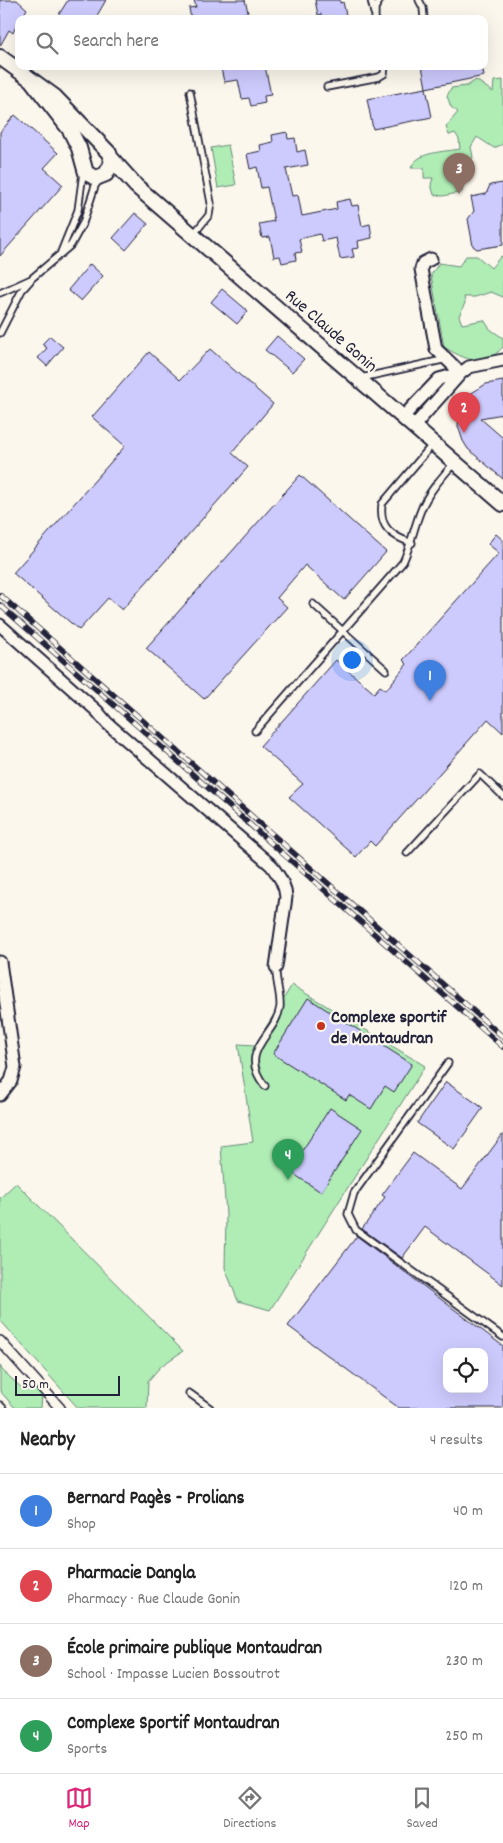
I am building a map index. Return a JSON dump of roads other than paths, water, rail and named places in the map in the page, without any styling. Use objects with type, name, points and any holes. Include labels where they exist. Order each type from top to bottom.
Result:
[{"type":"street","points":[[0,57],[15,68]]},
{"type":"street","points":[[17,70],[32,81],[70,130],[83,164],[90,176],[104,176],[111,167],[108,154],[93,148],[84,154],[83,164]]},
{"type":"street","name":"Rue Claude Gonin","points":[[32,81],[55,97],[136,186],[503,504]]},
{"type":"street","name":"Rue Claude Gonin","points":[[104,176],[136,186]]},
{"type":"street","points":[[431,258],[423,263],[421,269],[436,349],[461,373]]},
{"type":"street","points":[[409,421],[439,379],[461,373],[469,367],[503,360]]},
{"type":"street","points":[[0,625],[276,871],[285,887],[286,897],[276,967]]},
{"type":"street","points":[[0,962],[15,1066],[11,1081],[0,1095]]},
{"type":"street","points":[[0,1341],[60,1408]]},
{"type":"lane","points":[[371,0],[374,15]]},
{"type":"lane","points":[[375,15],[375,8],[380,0]]},
{"type":"lane","points":[[419,0],[424,15]]},
{"type":"lane","points":[[328,87],[379,77],[384,74],[384,70]]},
{"type":"lane","points":[[190,92],[211,202],[208,215],[193,235]]},
{"type":"lane","points":[[60,255],[78,210],[83,164]]},
{"type":"lane","points":[[0,333],[22,290],[31,279],[60,255],[78,236],[95,186],[104,176]]},
{"type":"lane","points":[[0,293],[31,279]]},
{"type":"lane","points":[[359,378],[446,359]]},
{"type":"lane","points":[[412,543],[399,539],[384,526],[380,516],[382,504],[434,443]]},
{"type":"lane","points":[[255,731],[403,562],[412,543],[421,510],[428,495],[456,462]]},
{"type":"lane","points":[[313,604],[386,670]]},
{"type":"lane","points":[[407,852],[480,774],[503,796]]},
{"type":"lane","points":[[265,1086],[257,1073],[256,1056],[259,1043],[278,1015],[280,1007],[276,967]]},
{"type":"lane","points":[[448,1063],[354,1193],[348,1214],[356,1230],[503,1337]]},
{"type":"lane","points":[[189,1393],[210,1408]]},
{"type":"lane","points":[[0,1405],[3,1408]]},
{"type":"railway","points":[[0,595],[503,1037]]},
{"type":"railway","points":[[0,605],[503,1047]]},
{"type":"place","name":"École primaire publique Montaudran","points":[[459,194]]},
{"type":"place","name":"Pharmacie Dangla","points":[[464,433]]},
{"type":"place","name":"Bernard Pagès - Prolians","points":[[430,701]]},
{"type":"place","name":"Complexe sportif de Montaudran","points":[[321,1026]]},
{"type":"place","name":"Complexe Sportif Montaudran","points":[[288,1180]]}]
